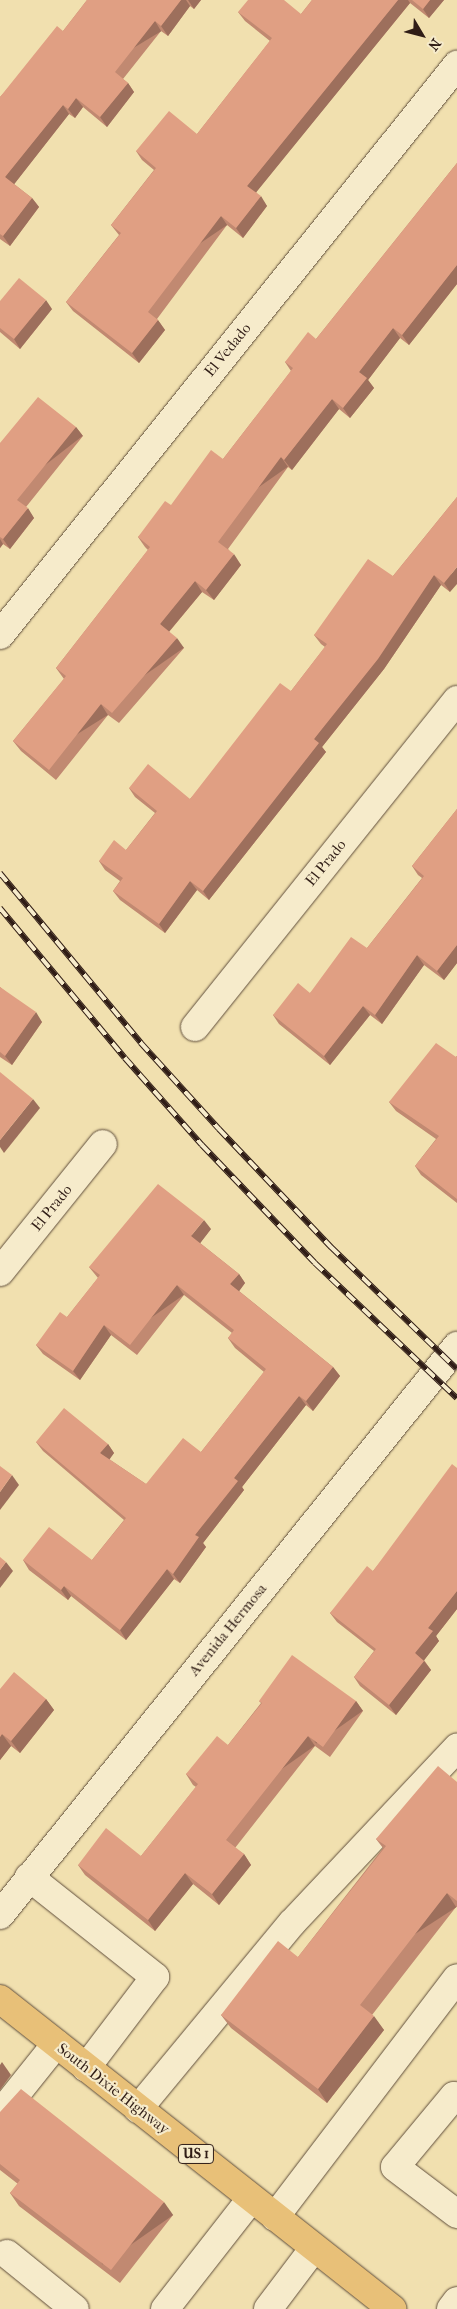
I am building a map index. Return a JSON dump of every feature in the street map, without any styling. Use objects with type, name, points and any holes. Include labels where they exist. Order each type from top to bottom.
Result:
[{"type":"main road","name":"South Dixie Highway","points":[[0,1999],[392,2309]]},
{"type":"street","name":"El Vedado","points":[[0,635],[457,65]]},
{"type":"street","name":"El Prado","points":[[195,1027],[457,700]]},
{"type":"street","name":"El Prado","points":[[0,1272],[103,1144]]},
{"type":"street","name":"Avenida Hermosa","points":[[10,1893],[457,1346]]},
{"type":"street","points":[[138,2109],[292,1923],[457,1748]]},
{"type":"street","points":[[10,1893],[155,1977],[86,2068]]},
{"type":"street","points":[[276,2217],[457,1978]]},
{"type":"street","points":[[0,2114],[56,2044]]},
{"type":"street","points":[[457,2099],[454,2096],[396,2167],[457,2214]]},
{"type":"street","points":[[166,2309],[251,2199]]},
{"type":"street","points":[[268,2309],[314,2248]]},
{"type":"street","points":[[7,2254],[75,2309]]},
{"type":"street","points":[[451,2309],[457,2301]]},
{"type":"building","points":[[87,0],[181,0],[161,26],[155,21],[115,72],[128,83],[100,117],[76,98],[68,109],[63,105],[5,177],[32,198],[3,236],[0,234],[0,97],[57,26],[63,31]]},
{"type":"building","points":[[248,0],[284,0],[301,14],[312,0],[398,0],[247,186],[261,196],[236,228],[221,216],[148,312],[158,320],[132,353],[66,302],[121,233],[111,225],[156,168],[136,151],[169,111],[197,134],[272,38],[238,12]]},
{"type":"building","points":[[412,0],[430,0],[423,9]]},
{"type":"building","points":[[457,163],[457,265],[402,335],[393,328],[359,372],[367,378],[343,408],[332,399],[284,460],[281,457],[218,542],[234,554],[206,590],[195,581],[160,624],[177,638],[112,713],[101,704],[49,770],[13,741],[66,676],[56,668],[150,547],[138,537],[165,501],[171,505],[211,450],[223,459],[293,368],[285,362],[308,332],[316,339]]},
{"type":"building","points":[[19,278],[46,300],[14,339],[0,328],[0,301]]},
{"type":"building","points":[[38,397],[76,427],[17,500],[28,508],[3,539],[0,537],[0,443]]},
{"type":"building","points":[[457,497],[457,567],[444,583],[434,575],[378,659],[314,739],[319,743],[203,891],[190,881],[159,924],[113,891],[123,878],[99,861],[114,840],[126,850],[157,811],[129,788],[148,764],[190,799],[280,683],[291,691],[327,644],[314,635],[368,559],[393,576]]},
{"type":"building","points":[[457,809],[457,945],[437,971],[417,955],[375,1015],[363,1006],[324,1056],[273,1015],[298,983],[310,993],[351,937],[367,948],[424,876],[412,866]]},
{"type":"building","points":[[0,987],[36,1012],[5,1056],[0,1052]]},
{"type":"building","points":[[436,1043],[457,1056],[457,1199],[415,1166],[439,1136],[389,1102]]},
{"type":"building","points":[[0,1072],[33,1099],[0,1140]]},
{"type":"building","points":[[158,1184],[204,1220],[191,1236],[239,1274],[230,1284],[333,1367],[306,1401],[299,1396],[234,1478],[238,1481],[195,1535],[199,1537],[173,1574],[167,1569],[120,1630],[64,1586],[61,1590],[23,1560],[49,1527],[92,1560],[126,1518],[36,1442],[64,1408],[108,1444],[100,1453],[146,1484],[183,1438],[201,1452],[266,1369],[228,1338],[234,1330],[177,1285],[130,1345],[104,1325],[73,1371],[36,1345],[60,1312],[67,1317],[100,1275],[89,1267]]},
{"type":"building","points":[[452,1464],[457,1468],[457,1591],[428,1628],[433,1631],[415,1653],[424,1661],[389,1705],[354,1677],[376,1649],[330,1613],[367,1566],[373,1571]]},
{"type":"building","points":[[0,1466],[12,1475],[0,1492]]},
{"type":"building","points":[[0,1557],[6,1562],[0,1570]]},
{"type":"building","points":[[292,1655],[356,1701],[323,1747],[308,1736],[226,1840],[244,1854],[212,1894],[185,1873],[148,1920],[78,1865],[106,1828],[141,1856],[198,1784],[186,1774],[217,1736],[228,1745],[262,1703],[259,1701]]},
{"type":"building","points":[[14,1672],[46,1699],[11,1741],[2,1734],[0,1737],[0,1689]]},
{"type":"building","points":[[438,1766],[457,1782],[457,1901],[447,1893],[360,2005],[374,2016],[318,2089],[221,2015],[278,1941],[298,1957],[386,1846],[376,1839]]},
{"type":"building","points":[[21,2089],[164,2202],[111,2270],[10,2193],[20,2180],[0,2164],[0,2112]]},
{"type":"railway","points":[[0,873],[141,1043],[219,1129],[331,1247],[457,1369]]},
{"type":"railway","points":[[0,908],[125,1058],[202,1145],[315,1263],[457,1398]]}]
